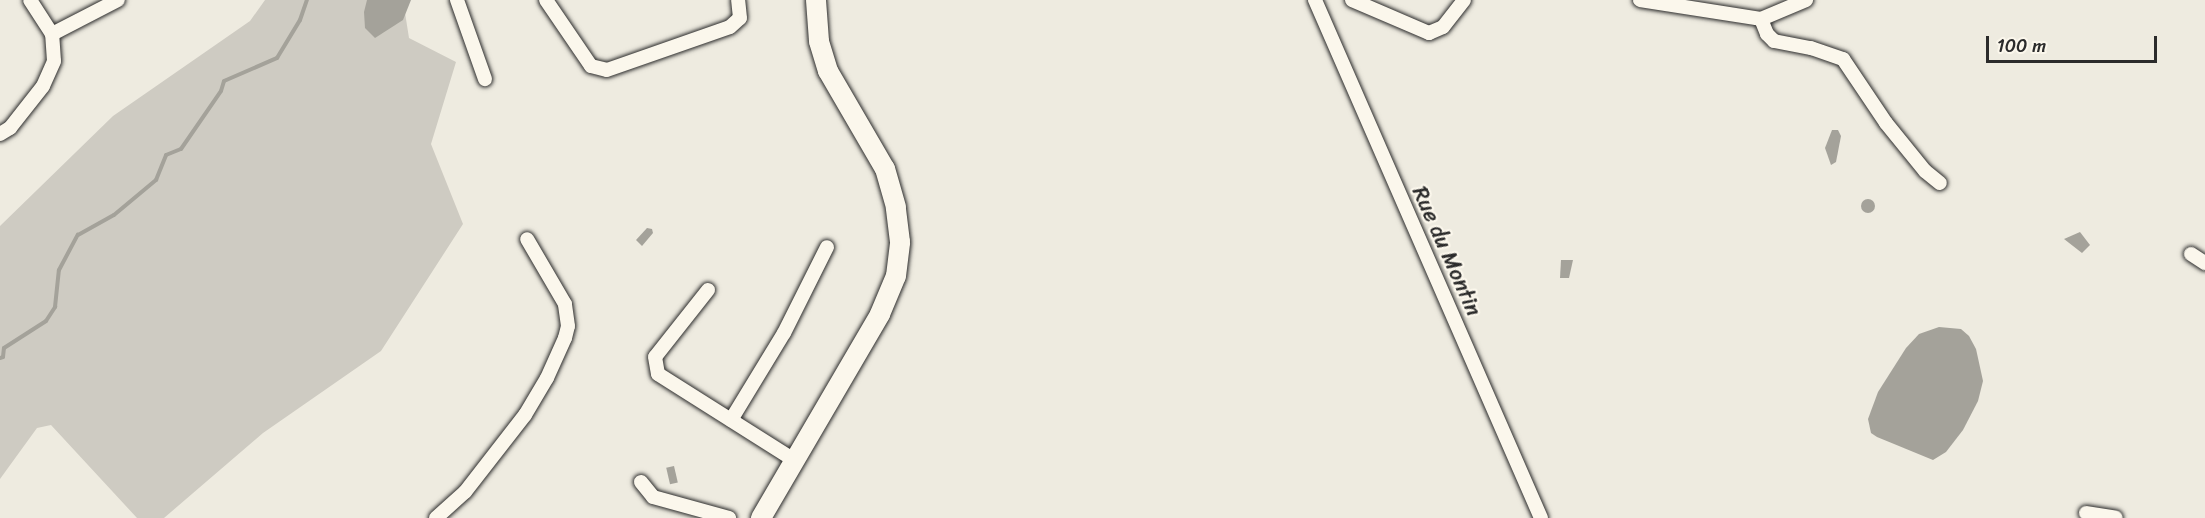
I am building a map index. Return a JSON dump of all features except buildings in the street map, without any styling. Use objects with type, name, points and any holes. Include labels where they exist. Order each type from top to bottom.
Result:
[{"type":"street","points":[[0,134],[9,128],[43,86],[54,61],[52,34],[30,0]]},
{"type":"street","points":[[52,34],[118,0]]},
{"type":"street","points":[[457,0],[485,79]]},
{"type":"street","points":[[546,0],[591,66],[607,70],[730,27],[740,18],[738,0]]},
{"type":"street","points":[[761,518],[880,314],[896,276],[900,242],[896,207],[885,169],[828,71],[819,41],[816,0]]},
{"type":"street","name":"Rue du Montin","points":[[1315,0],[1541,518]]},
{"type":"street","points":[[1352,0],[1429,33],[1443,27],[1464,0]]},
{"type":"street","points":[[1640,0],[1761,19],[1806,0]]},
{"type":"street","points":[[1761,19],[1767,34],[1774,41],[1811,48],[1843,59],[1886,123],[1925,171],[1940,183]]},
{"type":"street","points":[[436,518],[465,492],[525,415],[547,378],[565,338],[568,326],[565,304],[527,239]]},
{"type":"street","points":[[731,420],[784,333],[827,247]]},
{"type":"street","points":[[2190,254],[2205,263]]},
{"type":"street","points":[[708,290],[655,357],[658,374],[794,460]]},
{"type":"street","points":[[641,482],[653,496],[729,518]]},
{"type":"street","points":[[2086,513],[2116,518]]},
{"type":"shaded area","points":[[265,0],[403,0],[409,38],[456,62],[431,144],[463,224],[381,351],[263,433],[164,518],[137,518],[51,425],[37,428],[0,479],[0,226],[113,116],[250,21]]},
{"type":"shaded area","points":[[367,0],[411,0],[403,20],[375,38],[365,28],[364,12]]},
{"type":"shaded area","points":[[1832,130],[1838,130],[1841,136],[1836,162],[1831,165],[1825,148]]},
{"type":"shaded area","points":[[1865,199],[1871,199],[1875,206],[1871,213],[1865,213],[1861,209],[1861,203]]},
{"type":"shaded area","points":[[647,228],[652,229],[653,233],[642,246],[636,240]]},
{"type":"shaded area","points":[[2080,232],[2090,245],[2082,253],[2064,239]]},
{"type":"shaded area","points":[[1561,260],[1573,260],[1569,278],[1560,278]]},
{"type":"shaded area","points":[[1939,327],[1961,329],[1969,336],[1976,349],[1983,381],[1978,401],[1963,430],[1946,452],[1933,460],[1877,437],[1871,433],[1868,419],[1878,392],[1906,348],[1919,334]]},
{"type":"shaded area","points":[[674,466],[678,483],[670,484],[666,468]]},
{"type":"waterway","points":[[0,358],[3,357],[4,348],[46,321],[55,307],[59,270],[78,235],[114,215],[156,180],[166,155],[181,149],[221,91],[224,81],[277,58],[300,20],[307,0]]}]
